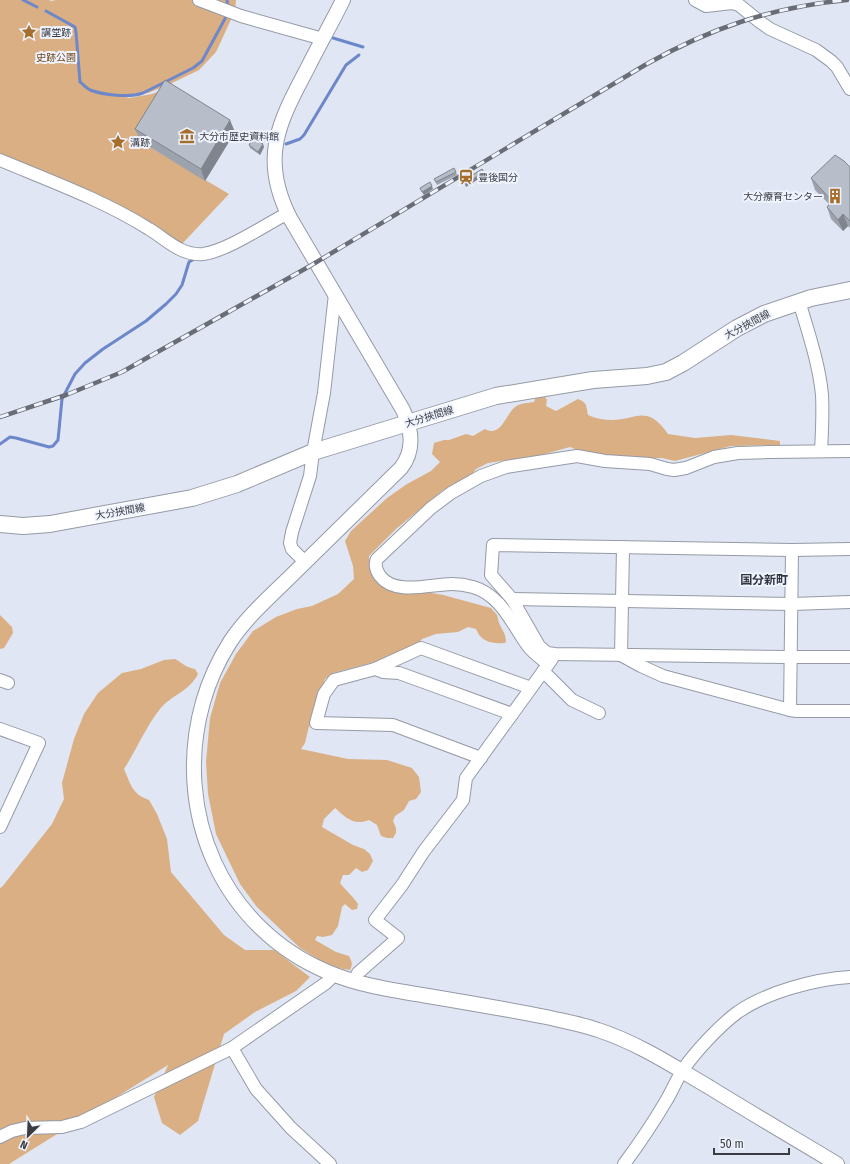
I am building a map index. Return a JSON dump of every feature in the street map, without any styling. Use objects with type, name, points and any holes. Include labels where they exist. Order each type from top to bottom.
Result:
[{"type":"main road","name":"大分挾間線","points":[[0,524],[32,526],[50,524],[192,498],[237,484],[313,452],[504,394],[593,380],[652,376],[666,372],[683,363],[717,340],[752,320],[799,301],[832,292],[850,290]]},
{"type":"street","points":[[199,0],[241,16],[322,39]]},
{"type":"street","points":[[343,0],[289,103],[281,123],[276,140],[276,178],[278,189],[288,212],[400,405],[411,434],[411,446],[404,463],[242,626],[228,645],[217,665],[200,715],[195,751],[194,786],[197,809],[205,840],[216,867],[237,901],[252,920],[277,942],[305,961],[334,975],[386,989],[520,1011],[579,1024],[625,1039],[682,1071],[837,1164]]},
{"type":"street","points":[[695,0],[706,6],[732,3],[739,5],[770,29],[816,50],[831,60],[850,89]]},
{"type":"street","points":[[0,160],[119,212],[150,229],[179,249],[191,253],[204,254],[225,247],[288,212]]},
{"type":"street","points":[[305,562],[290,545],[292,532],[310,476],[325,387],[335,294]]},
{"type":"street","points":[[799,301],[816,363],[820,384],[822,416],[821,451]]},
{"type":"street","points":[[850,451],[769,452],[727,455],[714,457],[686,468],[674,470],[650,464],[605,461],[577,456],[506,467],[481,476],[450,493],[431,508],[377,559],[375,566],[385,582],[394,586],[411,587],[460,585],[474,587],[487,593],[498,603],[528,646],[549,663],[621,655],[791,658],[850,656]]},
{"type":"street","points":[[599,713],[572,700],[550,677],[547,653],[539,646],[512,598],[491,575],[493,545],[792,550],[850,549]]},
{"type":"street","points":[[621,655],[623,547]]},
{"type":"street","points":[[790,710],[792,550]]},
{"type":"street","points":[[512,598],[792,604],[850,602]]},
{"type":"street","points":[[481,758],[393,725],[316,723],[324,694],[334,680],[375,668],[422,648],[531,688]]},
{"type":"street","points":[[621,655],[640,666],[663,676],[790,710],[850,711]]},
{"type":"street","points":[[354,981],[358,973],[398,938],[375,920],[402,886],[424,851],[463,800],[466,778],[549,663]]},
{"type":"street","points":[[375,668],[383,672],[399,673],[512,714]]},
{"type":"street","points":[[0,729],[39,743],[6,801],[0,827]]},
{"type":"street","points":[[0,1137],[12,1131],[25,1128],[62,1127],[81,1122],[232,1048],[334,975]]},
{"type":"street","points":[[624,1164],[652,1125],[682,1071],[718,1029],[748,1006],[777,994],[809,983],[834,978],[850,977]]},
{"type":"street","points":[[232,1048],[256,1089],[290,1128],[330,1164]]},
{"type":"green space","name":"史跡公園","points":[[0,0],[236,0],[235,11],[216,52],[199,70],[148,93],[126,97],[129,98],[152,94],[169,88],[143,143],[229,194],[181,245],[0,156]]},
{"type":"green space","points":[[544,395],[547,400],[546,406],[556,411],[578,399],[585,403],[588,415],[596,418],[614,420],[637,416],[647,416],[662,426],[668,434],[695,438],[731,435],[780,441],[780,445],[731,446],[675,461],[662,458],[621,458],[590,455],[570,447],[541,455],[488,463],[476,469],[472,474],[443,490],[396,529],[369,556],[370,570],[390,589],[421,591],[443,595],[491,608],[497,615],[506,641],[505,643],[500,643],[488,641],[481,637],[476,629],[468,627],[458,632],[436,634],[422,639],[414,648],[393,657],[333,673],[325,679],[310,722],[305,743],[301,749],[348,759],[387,760],[412,768],[419,777],[421,792],[416,799],[409,801],[404,810],[395,816],[393,821],[396,828],[396,833],[393,838],[381,836],[377,825],[369,820],[359,822],[350,820],[335,808],[324,819],[322,827],[353,845],[364,849],[370,854],[373,861],[368,870],[362,872],[356,868],[349,875],[343,875],[340,883],[358,904],[357,909],[352,910],[345,904],[342,907],[338,926],[332,935],[323,937],[317,936],[315,940],[336,952],[349,956],[352,966],[350,970],[326,964],[300,948],[257,907],[240,884],[216,834],[208,794],[206,762],[210,718],[220,683],[236,654],[253,631],[276,617],[297,609],[312,606],[338,594],[354,579],[353,566],[345,541],[351,531],[387,498],[407,484],[431,471],[440,462],[432,454],[434,443],[466,434],[473,436],[485,429],[491,431],[495,430],[503,424],[512,410],[517,406],[524,403],[534,402],[536,396]]},
{"type":"green space","points":[[0,615],[12,627],[13,633],[4,648],[0,649]]},
{"type":"green space","points":[[175,659],[195,669],[198,674],[190,685],[164,704],[145,731],[124,769],[128,780],[135,792],[143,798],[149,800],[157,814],[167,839],[171,872],[224,935],[245,950],[274,950],[310,977],[296,991],[255,1012],[224,1034],[198,1121],[180,1135],[162,1123],[154,1097],[168,1065],[9,1164],[0,1164],[0,888],[52,824],[64,799],[62,783],[74,739],[84,714],[98,693],[122,673],[141,669],[164,660]]},
{"type":"building","name":"大分市歴史資料館","points":[[165,80],[230,120],[201,169],[135,129]]},
{"type":"building","points":[[253,138],[263,144],[258,152],[249,145]]},
{"type":"building","name":"大分療育センター","points":[[835,155],[850,167],[850,221],[843,214],[838,220],[827,207],[832,201],[811,178]]},
{"type":"building","points":[[454,168],[456,172],[436,182],[434,179]]},
{"type":"building","points":[[482,169],[484,172],[465,184],[463,181]]},
{"type":"building","points":[[430,182],[432,186],[422,192],[420,188]]},
{"type":"waterway","points":[[23,0],[37,7]]},
{"type":"waterway","points":[[227,0],[228,8]]},
{"type":"waterway","points":[[46,11],[75,27],[80,82],[90,90],[124,96],[143,93],[193,68],[202,61],[227,15]]},
{"type":"waterway","points":[[333,38],[363,47]]},
{"type":"waterway","points":[[286,144],[300,139],[304,135],[346,65],[359,55]]},
{"type":"waterway","points":[[0,444],[10,437],[49,447],[53,446],[58,440],[62,399],[75,374],[85,363],[103,349],[146,321],[166,304],[176,294],[182,285],[189,262],[196,258]]},
{"type":"railway","points":[[0,417],[66,395],[122,372],[310,266],[669,52],[694,40],[743,21],[793,8],[847,0]]},
{"type":"place","name":"講堂跡","points":[[29,32]]},
{"type":"place","name":"大分市歴史資料館","points":[[187,136]]},
{"type":"place","name":"溝跡","points":[[118,142]]},
{"type":"place","name":"豊後国分","points":[[466,177]]},
{"type":"place","name":"大分療育センター","points":[[835,196]]},
{"type":"district","name":"国分新町","points":[[764,580]]}]
